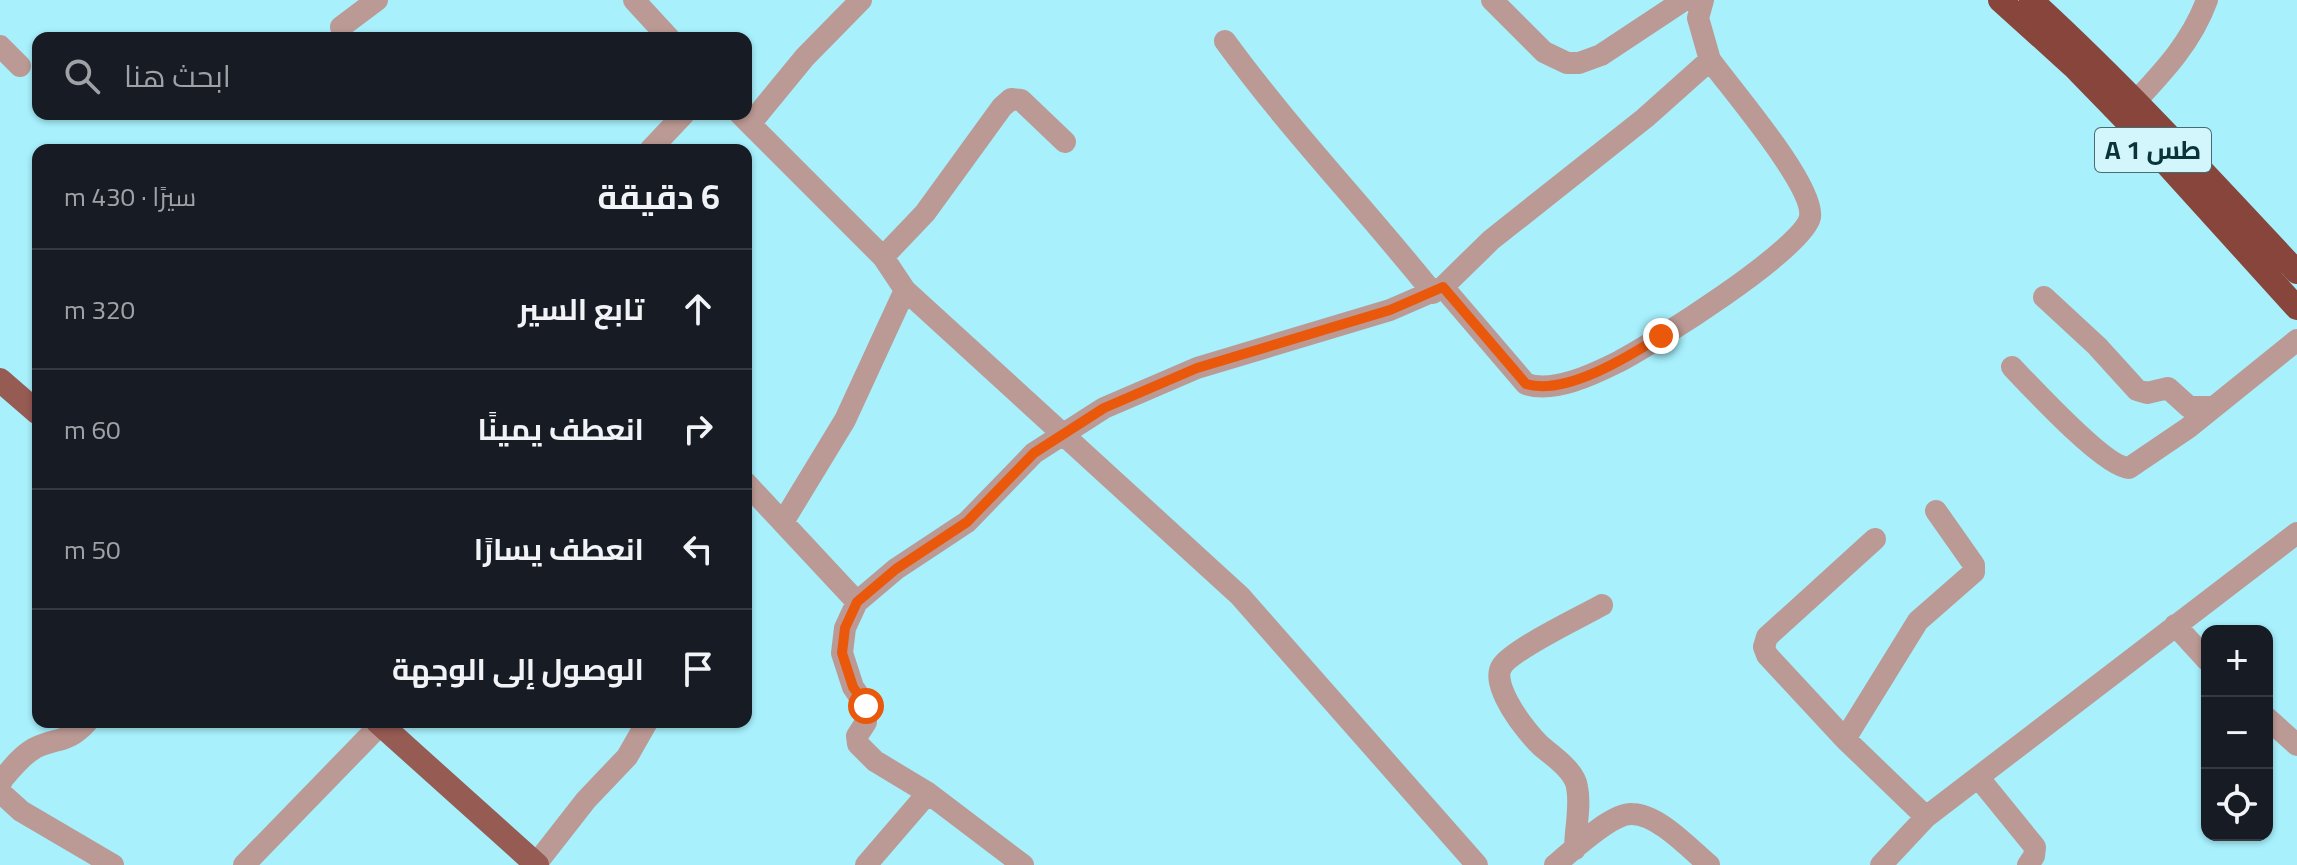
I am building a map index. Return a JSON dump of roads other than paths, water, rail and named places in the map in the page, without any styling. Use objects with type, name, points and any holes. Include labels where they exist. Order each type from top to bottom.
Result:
[{"type":"highway","name":"A 1 طس","points":[[2000,0],[2073,66],[2142,137],[2297,308]]},
{"type":"highway","name":"A 1 طس","points":[[2031,0],[2136,101],[2297,272]]},
{"type":"main road","points":[[0,380],[32,408]]},
{"type":"main road","points":[[385,728],[536,865]]},
{"type":"street","points":[[341,27],[377,0]]},
{"type":"street","points":[[634,0],[663,32]]},
{"type":"street","points":[[752,112],[861,0]]},
{"type":"street","points":[[1492,0],[1544,52],[1567,63],[1579,63],[1601,55],[1684,0]]},
{"type":"street","points":[[1225,41],[1266,97],[1438,290],[1526,384],[1538,388],[1574,379],[1618,362],[1675,327],[1787,248],[1803,232],[1810,217],[1809,200],[1791,166],[1710,60],[1698,18],[1703,0]]},
{"type":"street","points":[[2136,101],[2184,46],[2207,0]]},
{"type":"street","points":[[0,46],[20,66]]},
{"type":"street","points":[[1023,865],[928,793],[875,761],[858,744],[857,736],[866,722],[866,706],[853,687],[842,653],[845,628],[857,602],[896,569],[967,522],[1034,453],[1104,408],[1197,368],[1390,310],[1438,290],[1491,240],[1645,118],[1710,60]]},
{"type":"street","points":[[883,257],[925,213],[1011,99],[1021,100],[1065,142]]},
{"type":"street","points":[[656,144],[678,120]]},
{"type":"street","points":[[746,120],[883,257],[905,290],[1240,596],[1477,865]]},
{"type":"street","points":[[783,522],[845,420],[905,290]]},
{"type":"street","points":[[2044,297],[2097,346],[2137,390],[2147,393],[2168,388],[2189,407],[2214,407]]},
{"type":"street","points":[[2012,367],[2095,448],[2123,469],[2137,465],[2297,340]]},
{"type":"street","points":[[752,489],[857,602]]},
{"type":"street","points":[[1845,739],[1918,621],[1974,572],[1974,565],[1936,511]]},
{"type":"street","points":[[1881,865],[1926,817],[2297,533]]},
{"type":"street","points":[[1875,539],[1767,637],[1764,647],[1767,655],[1845,739],[1926,817]]},
{"type":"street","points":[[1575,849],[1577,786],[1571,775],[1519,721],[1505,697],[1499,677],[1501,667],[1521,651],[1602,605]]},
{"type":"street","points":[[2175,625],[2201,653]]},
{"type":"street","points":[[2273,723],[2297,745]]},
{"type":"street","points":[[0,786],[2,780],[37,747],[64,741],[80,728]]},
{"type":"street","points":[[244,865],[374,728]]},
{"type":"street","points":[[536,865],[586,800],[627,757],[644,728]]},
{"type":"street","points":[[1978,777],[2035,847],[2028,865]]},
{"type":"street","points":[[0,792],[21,811],[113,865]]},
{"type":"street","points":[[866,865],[928,793]]},
{"type":"street","points":[[1555,865],[1607,825],[1631,814],[1646,817],[1663,826],[1709,865]]}]
